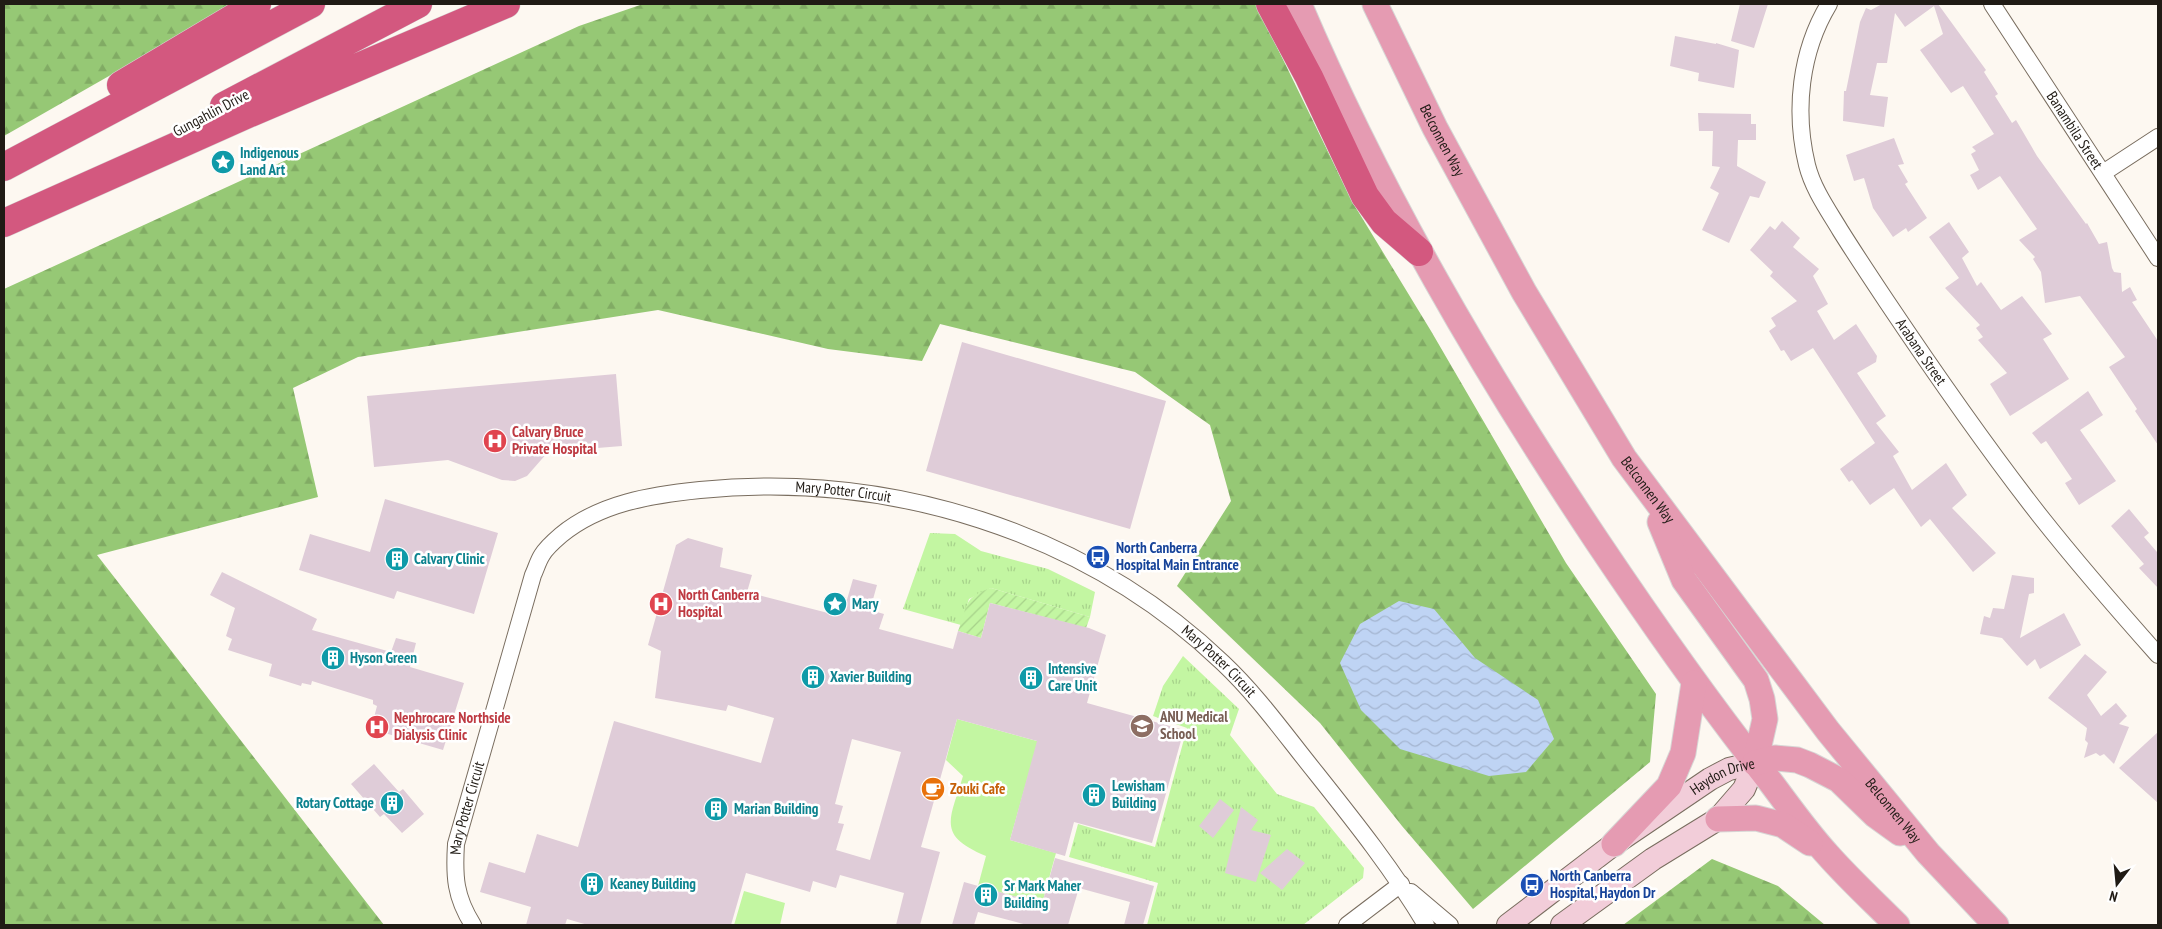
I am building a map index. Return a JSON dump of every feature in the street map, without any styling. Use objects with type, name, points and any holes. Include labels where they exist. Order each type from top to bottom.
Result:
[{"type":"highway","points":[[4,155],[257,4]]},
{"type":"highway","points":[[4,166],[311,4]]},
{"type":"highway","name":"Gungahlin Drive","points":[[4,223],[418,4]]},
{"type":"highway","points":[[4,223],[248,114],[506,4]]},
{"type":"highway","points":[[1270,4],[1309,77],[1365,196],[1384,222],[1419,252]]},
{"type":"main road","points":[[1299,4],[1348,109],[1419,252],[1503,398],[1694,683],[1826,854],[1898,925]]},
{"type":"main road","name":"Belconnen Way","points":[[1375,4],[1435,128],[1524,292],[1624,458],[1828,731],[1928,853],[1996,925]]},
{"type":"main road","points":[[1646,488],[1684,580],[1756,680],[1762,699],[1764,719],[1756,763]]},
{"type":"main road","points":[[1614,844],[1669,786],[1683,753],[1694,683]]},
{"type":"main road","points":[[1756,763],[1775,758],[1797,760],[1839,780],[1875,815],[1928,853]]},
{"type":"main road","name":"Haydon Drive","points":[[1562,925],[1653,859],[1718,820],[1744,789],[1756,763]]},
{"type":"main road","name":"Haydon Drive","points":[[1508,925],[1614,844],[1716,776],[1729,769],[1756,763]]},
{"type":"main road","points":[[1718,820],[1756,818],[1783,825],[1826,854]]},
{"type":"street","name":"Arabana Street","points":[[1829,4],[1806,60],[1801,96],[1800,123],[1804,150],[1808,167],[1820,198],[1868,275],[1952,398],[2055,534],[2158,656]]},
{"type":"street","name":"Banambila Street","points":[[1992,4],[2158,258]]},
{"type":"street","points":[[2103,173],[2158,137]]},
{"type":"street","name":"Mary Potter Circuit","points":[[472,925],[463,910],[457,892],[456,844],[533,575],[542,554],[574,525],[612,506],[666,493],[736,486],[786,486],[849,490],[917,501],[993,524],[1032,539],[1120,583],[1163,611],[1225,665],[1255,698],[1401,884],[1426,925]]},
{"type":"street","points":[[1347,925],[1401,884]]},
{"type":"street","name":"Mary Potter Circuit","points":[[1401,884],[1450,925]]},
{"type":"green space","points":[[4,4],[235,4],[4,136]]},
{"type":"green space","points":[[643,4],[1256,4],[1353,203],[1431,331],[1566,563],[1656,694],[1650,762],[1473,909],[1402,826],[1320,723],[1177,586],[1231,501],[1210,425],[1135,372],[940,324],[922,361],[828,349],[658,310],[358,357],[293,388],[318,497],[97,555],[384,925],[4,925],[4,289],[579,26]]},
{"type":"green space","points":[[930,533],[955,534],[981,551],[1048,569],[1095,592],[1090,617],[991,588],[969,599],[961,625],[903,609]]},
{"type":"green space","points":[[991,588],[1090,617],[1086,628],[990,603],[981,638],[958,631],[970,599],[982,591]]},
{"type":"green space","points":[[1183,656],[1239,709],[1230,735],[1277,794],[1314,807],[1364,868],[1363,878],[1303,925],[1147,925],[1158,883],[1069,857],[1078,824],[1155,847],[1187,728],[1153,716],[1163,686]]},
{"type":"green space","points":[[957,719],[1066,749],[1032,762],[1010,840],[1056,853],[1042,904],[978,886],[986,856],[959,841],[953,833],[951,815],[963,776],[946,760]]},
{"type":"green space","points":[[1712,859],[1778,886],[1825,925],[1623,925]]},
{"type":"green space","points":[[744,891],[785,903],[780,925],[734,925]]},
{"type":"water","points":[[1399,601],[1434,609],[1475,658],[1538,700],[1554,739],[1526,772],[1489,776],[1400,749],[1361,710],[1340,663],[1360,624]]},
{"type":"building","points":[[1740,4],[1768,4],[1754,48],[1731,41]]},
{"type":"building","points":[[1882,4],[1938,4],[1986,70],[1984,72],[1998,94],[1995,96],[2012,123],[2016,120],[2037,156],[2087,223],[2099,244],[2107,242],[2112,268],[2114,272],[2121,273],[2122,292],[2130,287],[2137,300],[2132,302],[2158,341],[2158,445],[2109,367],[2125,357],[2080,296],[2045,303],[2041,272],[2033,259],[2035,257],[2019,240],[2037,229],[2000,176],[1978,190],[1970,175],[1979,170],[1971,154],[1976,151],[1972,147],[1994,134],[1963,86],[1951,93],[1920,50],[1943,34],[1934,6],[1905,27],[1895,13],[1887,63],[1877,63],[1870,95],[1888,97],[1884,127],[1843,121],[1844,91],[1846,91],[1860,22],[1866,8],[1871,10]]},
{"type":"building","points":[[1675,36],[1716,43],[1739,50],[1734,88],[1698,81],[1699,73],[1670,66]]},
{"type":"building","points":[[1698,113],[1751,114],[1751,124],[1756,124],[1756,140],[1738,140],[1737,166],[1766,182],[1759,198],[1750,196],[1729,243],[1702,230],[1719,193],[1710,188],[1720,167],[1712,166],[1713,131],[1699,131]]},
{"type":"building","points":[[1894,138],[1904,164],[1898,165],[1908,182],[1905,184],[1927,218],[1908,232],[1906,228],[1893,237],[1873,208],[1864,178],[1854,181],[1846,155]]},
{"type":"building","points":[[1782,221],[1800,238],[1793,247],[1819,269],[1813,276],[1828,304],[1817,311],[1834,340],[1856,324],[1877,356],[1876,362],[1857,373],[1886,416],[1876,423],[1899,452],[1893,456],[1912,490],[1946,463],[1967,495],[1952,508],[1996,553],[1973,572],[1930,519],[1921,527],[1894,488],[1870,505],[1852,480],[1849,482],[1840,469],[1875,443],[1813,348],[1791,361],[1784,350],[1781,351],[1769,331],[1776,326],[1771,318],[1797,301],[1770,276],[1773,272],[1750,250],[1770,226],[1775,230]]},
{"type":"building","points":[[1949,222],[1969,252],[1962,258],[1977,286],[1981,282],[2001,310],[2022,296],[2052,334],[2043,339],[2069,379],[2010,416],[1990,384],[2007,373],[1978,340],[1983,337],[1976,328],[1980,325],[1945,288],[1959,278],[1929,237]]},
{"type":"building","points":[[962,342],[1166,401],[1130,529],[926,471]]},
{"type":"building","name":"Calvary Bruce Private Hospital","points":[[616,374],[622,446],[548,452],[527,476],[515,481],[502,480],[448,460],[374,467],[367,396]]},
{"type":"building","points":[[2088,391],[2103,415],[2080,430],[2116,481],[2079,505],[2065,483],[2072,479],[2046,441],[2041,444],[2032,433]]},
{"type":"building","name":"Calvary Clinic","points":[[385,499],[498,533],[474,614],[397,591],[394,599],[299,570],[310,534],[370,552]]},
{"type":"building","points":[[2129,509],[2149,533],[2144,537],[2157,552],[2158,550],[2158,588],[2139,568],[2144,564],[2111,526]]},
{"type":"building","points":[[688,538],[723,548],[720,567],[752,575],[747,592],[828,613],[832,599],[846,603],[853,579],[877,585],[870,610],[884,614],[879,629],[953,649],[958,631],[981,638],[990,603],[1089,628],[1106,635],[1087,703],[1184,730],[1152,843],[1074,822],[1065,856],[1010,840],[1037,741],[957,719],[921,847],[940,852],[920,925],[896,925],[904,893],[840,875],[836,888],[813,881],[810,892],[746,873],[731,925],[588,925],[567,919],[565,925],[526,925],[531,907],[480,892],[489,862],[525,873],[537,834],[578,847],[614,721],[761,763],[774,718],[728,705],[726,711],[655,698],[661,651],[648,645],[676,545]],"holes":[[[852,739],[901,752],[870,860],[836,850],[844,824],[838,823],[843,806],[835,804]]]},
{"type":"building","name":"Hyson Green","points":[[222,572],[317,619],[312,630],[391,652],[396,638],[416,643],[410,667],[464,683],[443,750],[371,729],[377,706],[373,704],[373,700],[312,681],[311,685],[302,683],[301,686],[269,676],[272,664],[228,650],[232,639],[226,636],[235,608],[210,595]]},
{"type":"building","points":[[2012,575],[2034,578],[2034,593],[2029,594],[2020,638],[2064,613],[2081,645],[2040,669],[2035,659],[2027,666],[2002,638],[1980,634],[1984,616],[1990,618],[1993,608],[2004,609]]},
{"type":"building","points":[[2085,654],[2107,672],[2087,695],[2101,716],[2116,703],[2127,716],[2119,724],[2129,727],[2114,764],[2104,754],[2100,756],[2096,753],[2084,758],[2088,743],[2085,740],[2087,728],[2048,698]]},
{"type":"building","points":[[2158,732],[2158,803],[2119,768]]},
{"type":"building","name":"Rotary Cottage","points":[[374,764],[399,792],[403,789],[424,814],[402,833],[384,814],[380,817],[351,784]]},
{"type":"building","points":[[1220,799],[1234,810],[1213,838],[1199,826]]},
{"type":"building","points":[[1241,807],[1258,820],[1251,830],[1271,835],[1256,882],[1225,873]]},
{"type":"building","points":[[1287,849],[1305,863],[1282,890],[1260,873]]},
{"type":"building","name":"Sr Mark Maher Building","points":[[1055,858],[1154,886],[1143,925],[1124,925],[1130,902],[1079,888],[1068,925],[1027,925],[978,912],[974,925],[952,925],[964,882],[1042,904]]},
{"type":"place","name":"Indigenous Land Art","points":[[223,162]]},
{"type":"place","name":"Calvary Bruce Private Hospital","points":[[495,441]]},
{"type":"place","name":"North Canberra Hospital Main Entrance","points":[[1098,557]]},
{"type":"place","name":"Calvary Clinic","points":[[397,559]]},
{"type":"place","name":"North Canberra Hospital","points":[[661,604]]},
{"type":"place","name":"Mary","points":[[835,604]]},
{"type":"place","name":"Hyson Green","points":[[333,658]]},
{"type":"place","name":"Xavier Building","points":[[813,677]]},
{"type":"place","name":"Intensive Care Unit","points":[[1031,678]]},
{"type":"place","name":"ANU Medical School","points":[[1142,726]]},
{"type":"place","name":"Nephrocare Northside Dialysis Clinic","points":[[377,727]]},
{"type":"place","name":"Zouki Cafe","points":[[933,789]]},
{"type":"place","name":"Lewisham Building","points":[[1094,795]]},
{"type":"place","name":"Rotary Cottage","points":[[392,803]]},
{"type":"place","name":"Marian Building","points":[[716,809]]},
{"type":"place","name":"Keaney Building","points":[[592,884]]},
{"type":"place","name":"North Canberra Hospital, Haydon Dr","points":[[1532,885]]},
{"type":"place","name":"Sr Mark Maher Building","points":[[986,895]]}]
